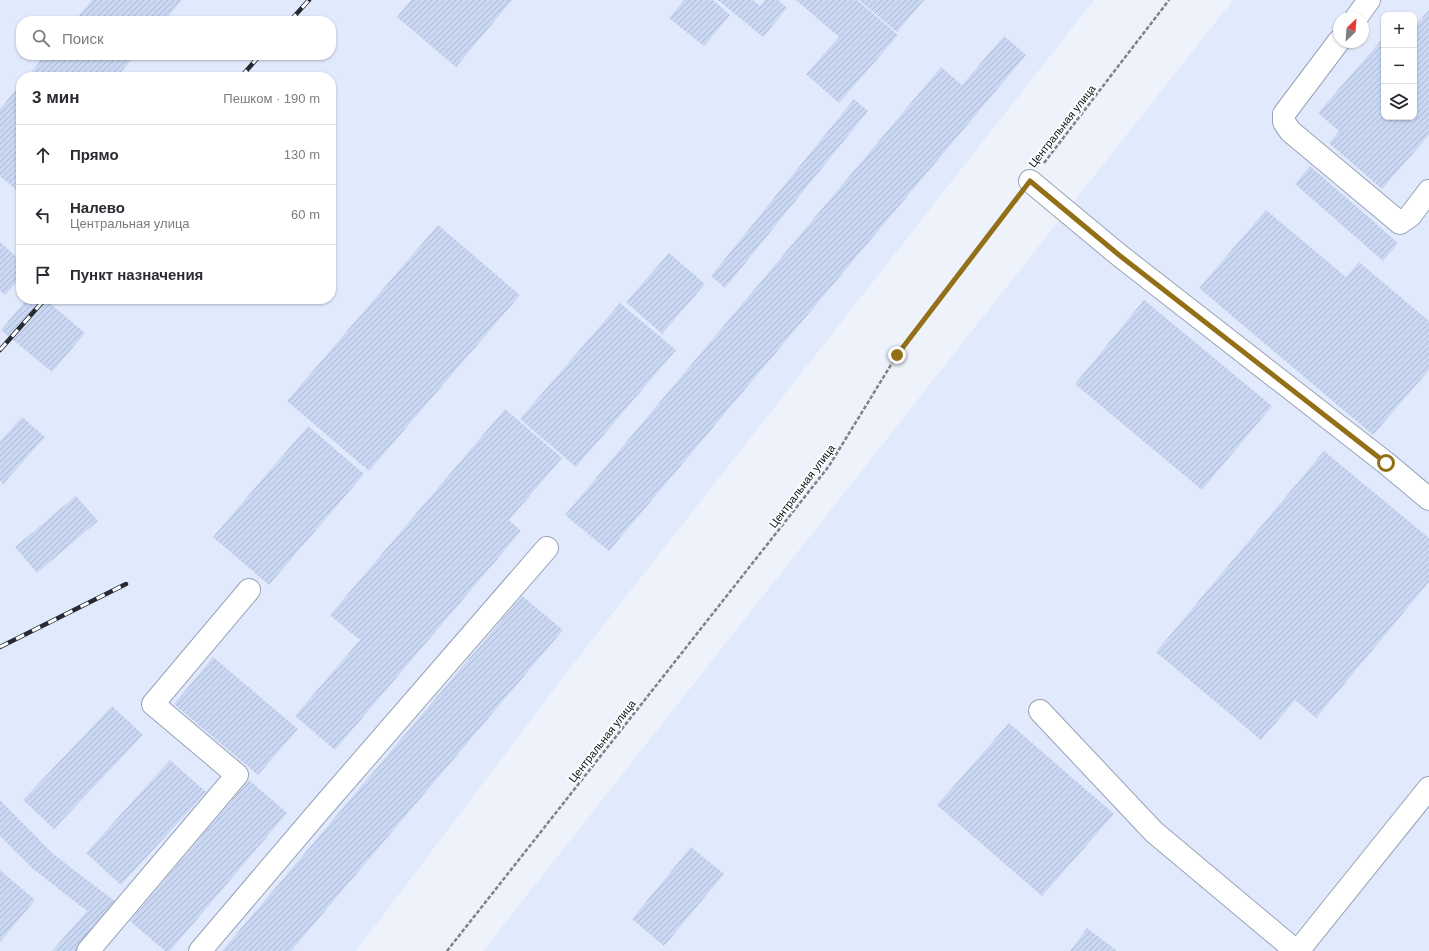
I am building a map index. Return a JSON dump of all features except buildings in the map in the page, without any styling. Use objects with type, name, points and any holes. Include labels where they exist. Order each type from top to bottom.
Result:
[{"type":"lane","points":[[1360,12],[1369,0]]},
{"type":"lane","points":[[1334,48],[1284,114],[1284,122],[1290,131],[1400,223],[1410,216],[1429,191]]},
{"type":"lane","points":[[1030,181],[1119,255],[1380,458],[1429,499]]},
{"type":"lane","points":[[200,951],[547,548]]},
{"type":"lane","points":[[88,951],[237,775],[153,704],[250,590]]},
{"type":"lane","points":[[1040,711],[1154,832],[1297,951],[1429,788]]},
{"type":"path","name":"Центральная улица","points":[[447,951],[829,466],[897,355],[1169,0]]},
{"type":"shaded area","points":[[0,0],[1094,0],[584,650],[356,951],[0,951]]},
{"type":"shaded area","points":[[1233,0],[1429,0],[1429,951],[483,951]]},
{"type":"railway","points":[[295,16],[309,0]]},
{"type":"railway","points":[[245,72],[256,60]]},
{"type":"railway","points":[[0,350],[41,304]]},
{"type":"railway","points":[[0,647],[126,584]]},
{"type":"route","points":[[897,355],[1030,181],[1119,255],[1386,463]]}]
